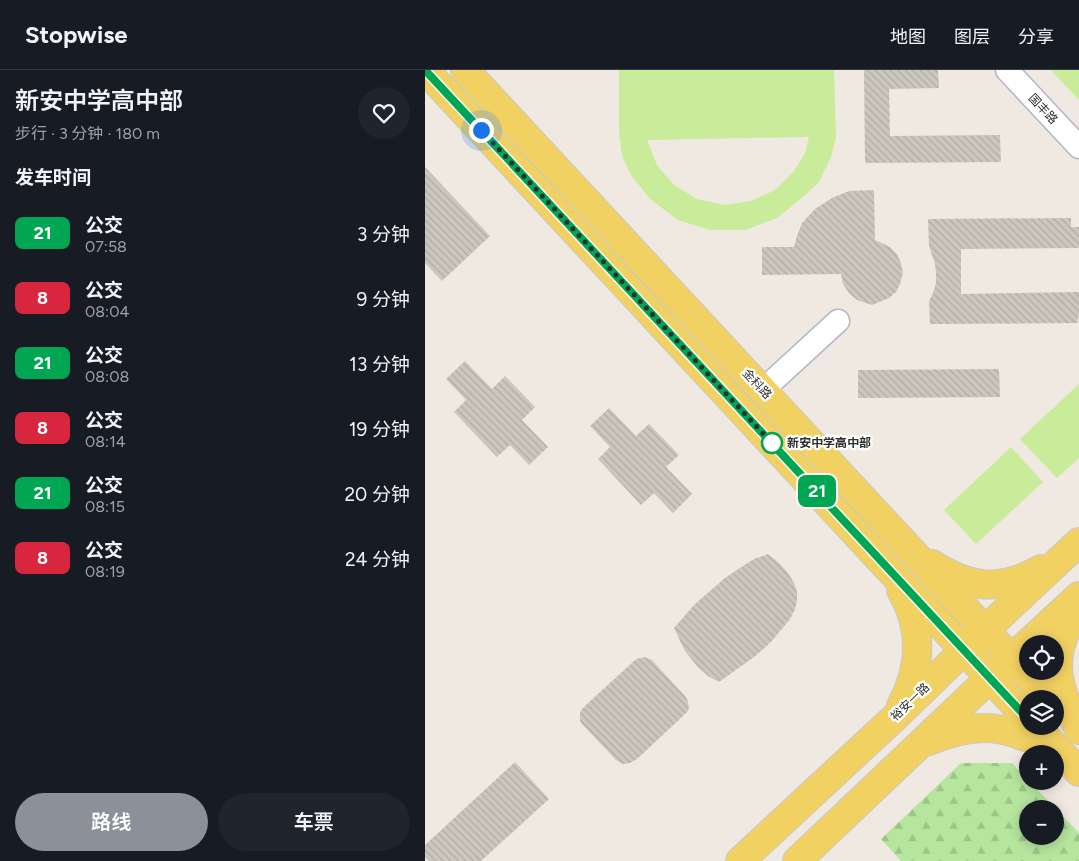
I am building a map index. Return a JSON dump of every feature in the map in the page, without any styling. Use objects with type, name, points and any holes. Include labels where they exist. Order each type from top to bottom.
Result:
[{"type":"main road","points":[[425,70],[1019,709]]},
{"type":"main road","name":"金科路","points":[[472,76],[1041,690]]},
{"type":"main road","points":[[425,80],[455,101]]},
{"type":"main road","points":[[911,551],[957,578],[974,584],[992,585],[1022,578],[1071,549]]},
{"type":"main road","name":"裕安一路","points":[[740,861],[893,719],[1071,549]]},
{"type":"main road","points":[[887,567],[912,613],[917,644],[917,660],[909,691],[893,719]]},
{"type":"main road","points":[[797,861],[1079,596]]},
{"type":"main road","points":[[1079,607],[1066,631],[1057,660],[1061,689],[1079,731]]},
{"type":"main road","points":[[1064,715],[1079,731]]},
{"type":"main road","points":[[918,746],[944,735],[986,727],[1011,731],[1046,745]]},
{"type":"main road","points":[[1044,735],[1053,745]]},
{"type":"main road","points":[[1064,756],[1079,772]]},
{"type":"street","name":"国丰路","points":[[1007,70],[1079,147]]},
{"type":"street","points":[[763,390],[838,321]]},
{"type":"green space","points":[[619,70],[834,70],[836,137],[831,157],[819,182],[777,218],[745,230],[710,230],[678,220],[650,199],[631,175],[622,156],[619,131]],"holes":[[[809,137],[805,153],[794,171],[775,190],[751,201],[724,205],[697,199],[674,185],[657,165],[647,140]]]},
{"type":"green space","points":[[1051,70],[1079,70],[1079,100]]},
{"type":"green space","points":[[1079,384],[1079,458],[1057,478],[1020,439]]},
{"type":"green space","points":[[1011,447],[1043,482],[976,544],[944,510]]},
{"type":"green space","points":[[961,763],[1012,763],[1019,771],[1019,790],[1038,790],[1047,800],[1019,800],[1019,845],[1064,845],[1064,817],[1079,833],[1079,861],[901,861],[881,839]]},
{"type":"building","points":[[864,70],[938,70],[939,88],[889,89],[890,136],[1000,135],[1001,162],[865,163]]},
{"type":"building","points":[[425,167],[490,236],[442,281],[425,263]]},
{"type":"building","points":[[874,190],[875,240],[890,247],[897,254],[903,273],[896,292],[889,298],[872,305],[857,300],[843,284],[841,274],[762,275],[762,247],[794,247],[802,223],[815,209],[832,198],[849,191]]},
{"type":"building","points":[[1071,218],[1071,227],[1079,227],[1079,248],[961,249],[961,294],[1079,292],[1078,323],[930,324],[929,301],[936,283],[936,274],[929,246],[928,219]]},
{"type":"building","points":[[465,361],[492,389],[505,376],[535,407],[522,420],[548,447],[529,465],[510,445],[497,457],[454,412],[466,400],[446,379]]},
{"type":"building","points":[[999,369],[1000,397],[858,398],[858,370]]},
{"type":"building","points":[[609,408],[636,436],[649,424],[679,455],[666,467],[692,494],[673,513],[654,493],[641,505],[598,459],[610,447],[590,426]]},
{"type":"building","points":[[768,554],[788,573],[794,583],[797,592],[795,609],[790,619],[771,642],[754,657],[719,682],[708,676],[697,666],[685,651],[674,628],[695,604],[725,578],[754,559]]},
{"type":"building","points":[[645,657],[652,660],[685,696],[689,707],[682,717],[637,759],[623,764],[616,760],[582,724],[580,713],[587,704],[634,661]]},
{"type":"building","points":[[515,762],[549,799],[481,861],[429,861],[425,857],[425,845]]},
{"type":"bus line","name":"21","points":[[425,70],[1019,709]]},
{"type":"place","name":"新安中学高中部","points":[[772,443]]},
{"type":"route","points":[[481,130],[772,443]]}]
